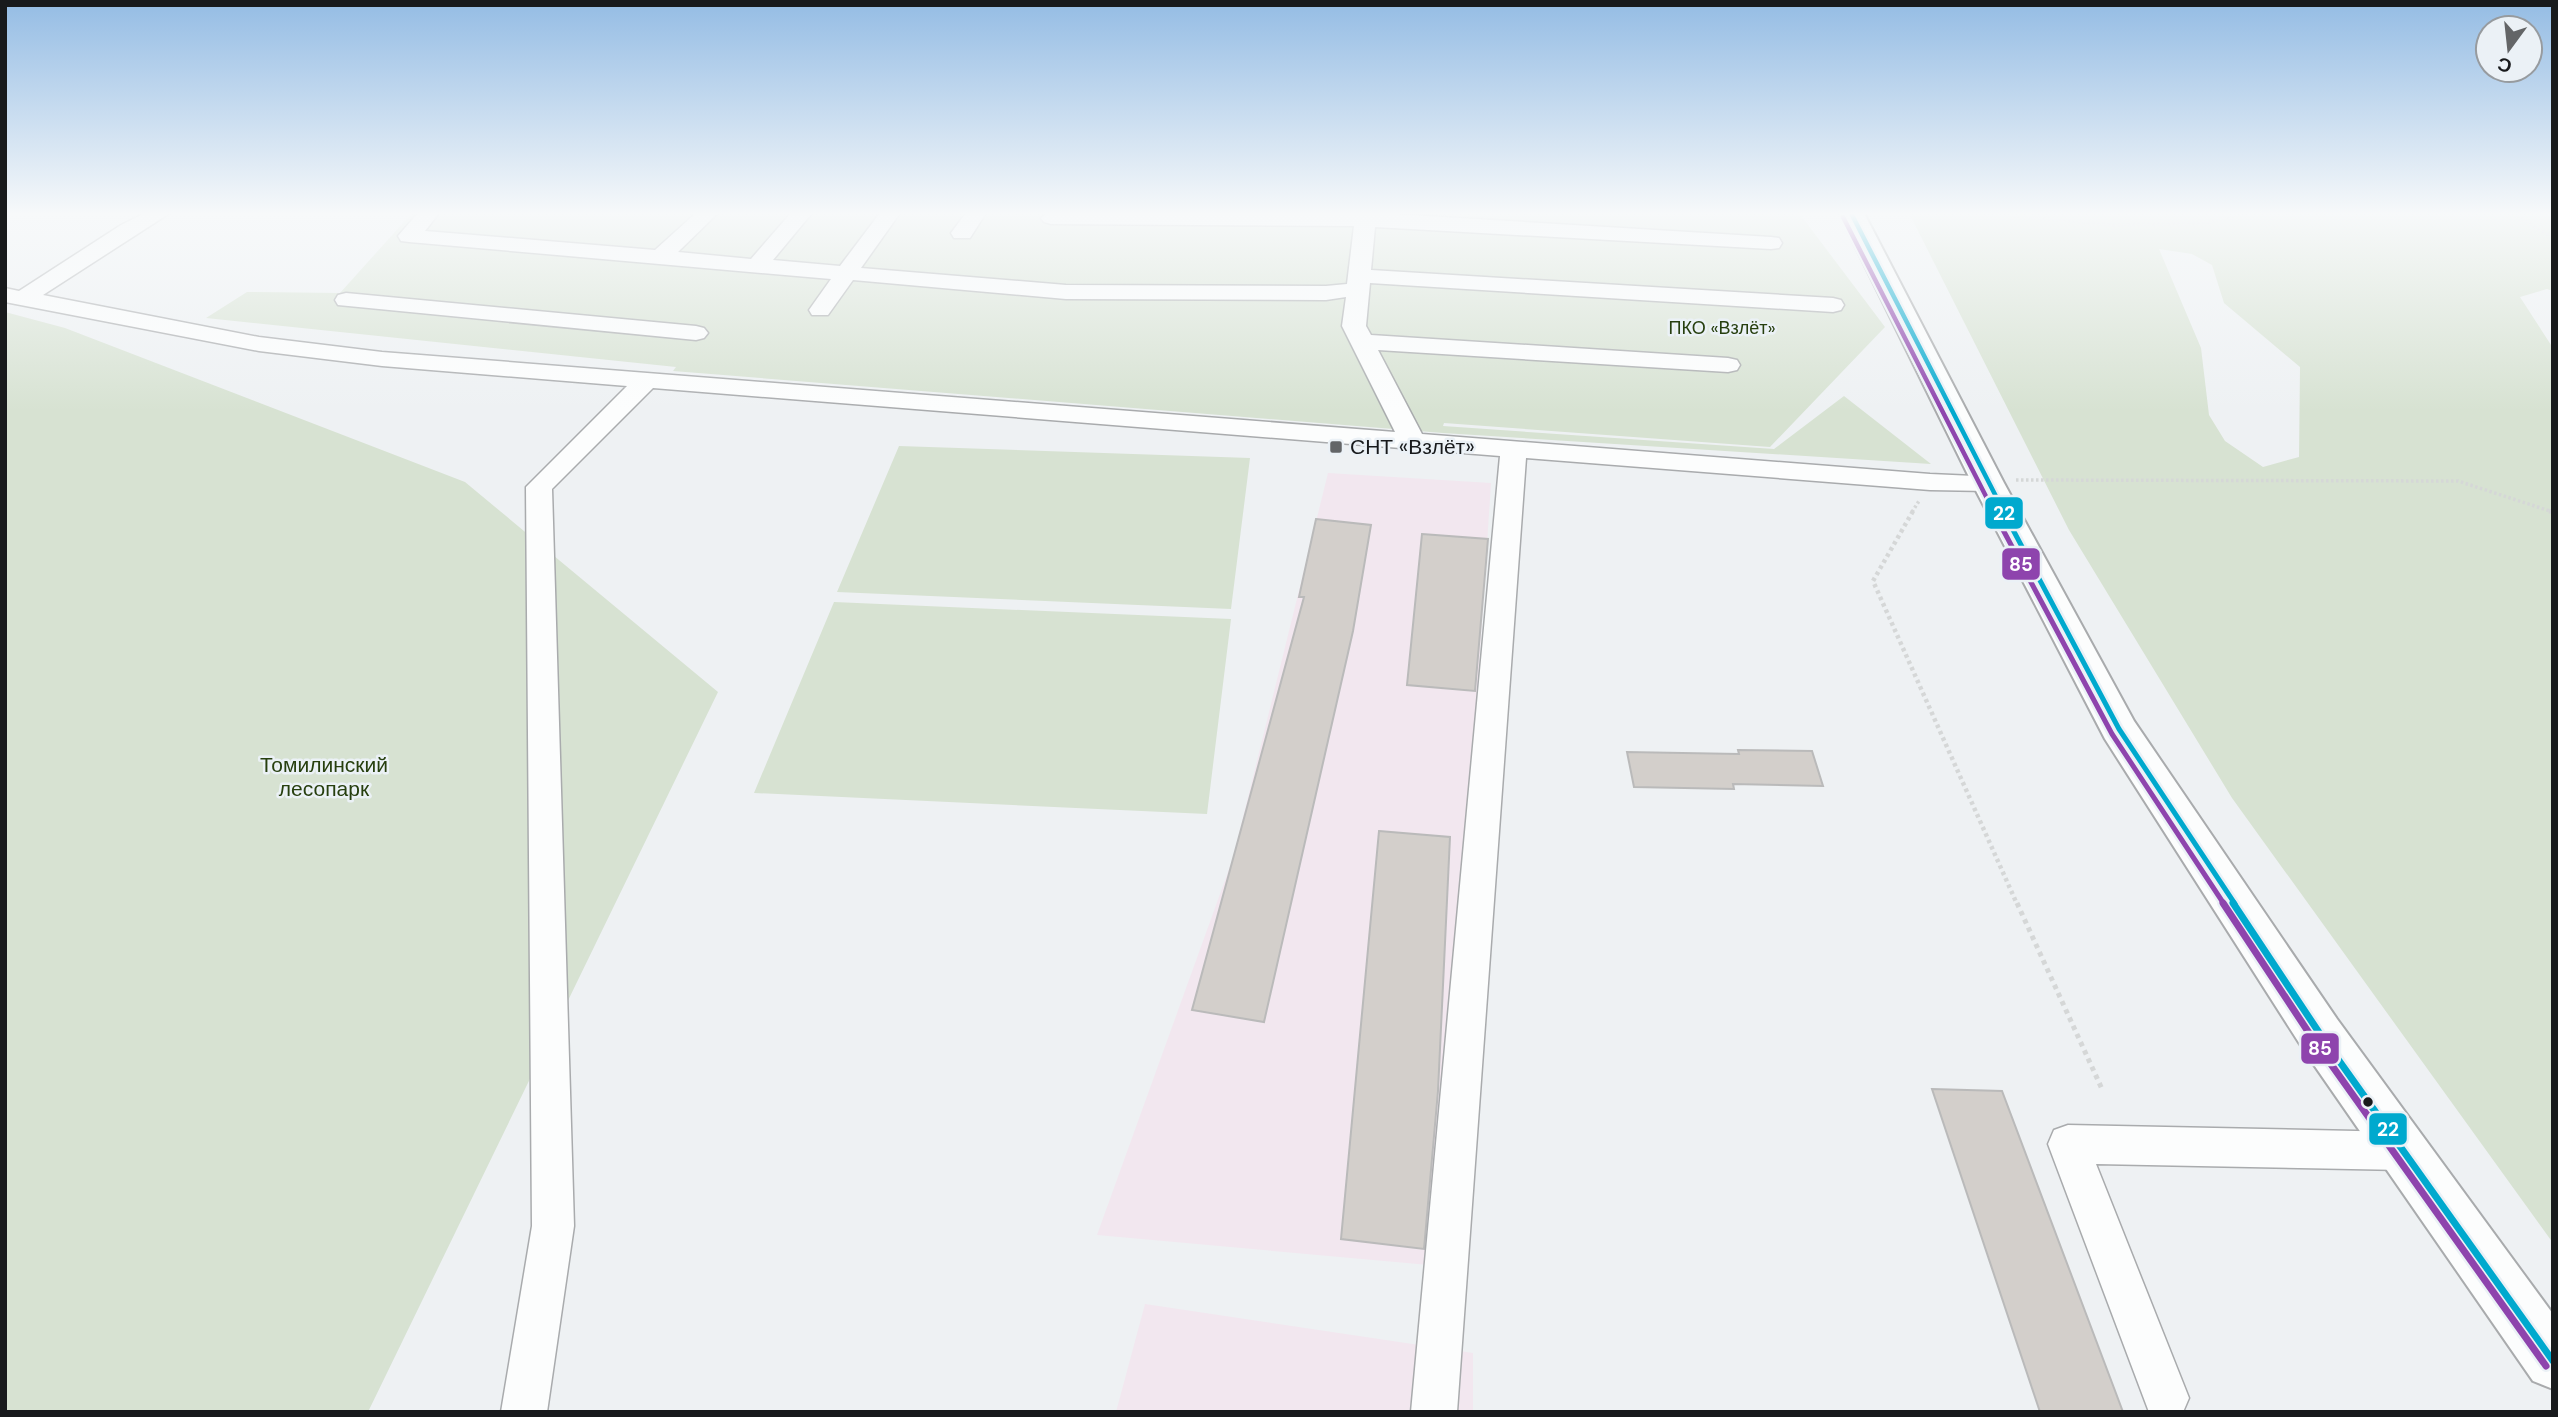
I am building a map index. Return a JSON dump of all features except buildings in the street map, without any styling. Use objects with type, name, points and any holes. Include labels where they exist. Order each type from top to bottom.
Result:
[{"type":"main road","points":[[1885,279],[1988,483],[2119,729],[2320,1034],[2553,1361]]},
{"type":"street","points":[[11,302],[48,279]]},
{"type":"street","points":[[820,310],[841,279]]},
{"type":"street","points":[[898,279],[1066,292],[1326,292],[1359,283],[1833,305]]},
{"type":"street","points":[[1359,279],[1354,326],[1413,441]]},
{"type":"street","points":[[346,300],[696,333]]},
{"type":"street","points":[[11,302],[69,308],[259,344],[382,359],[1930,482],[1988,483]]},
{"type":"street","points":[[1363,342],[1728,365]]},
{"type":"street","points":[[524,1412],[553,1226],[539,486],[647,380]]},
{"type":"street","points":[[1434,1412],[1514,449]]},
{"type":"street","points":[[2166,1398],[2068,1144],[2403,1151]]},
{"type":"path","points":[[1988,483],[2022,479],[2458,481],[2553,512]]},
{"type":"path","points":[[1930,482],[1873,581],[1945,746],[2102,1088]]},
{"type":"shaded area","points":[[1328,473],[1491,483],[1440,1266],[1097,1235],[1233,858]]},
{"type":"shaded area","points":[[1145,1304],[1473,1353],[1473,1412],[1116,1412]]},
{"type":"green space","name":"ПКО «Взлёт»","points":[[352,279],[1849,279],[1885,327],[1770,447],[1444,423],[1443,426],[1774,449],[1844,396],[1931,464],[1443,433],[673,371],[676,367],[206,318],[247,292],[340,293]]},
{"type":"green space","points":[[1942,279],[2172,279],[2201,348],[2209,415],[2225,441],[2263,467],[2299,457],[2300,367],[2224,303],[2216,279],[2553,279],[2553,291],[2547,289],[2520,297],[2553,348],[2553,1243],[2232,798],[2069,530]]},
{"type":"green space","name":"Томилинский лесопарк","points":[[5,312],[65,328],[465,482],[718,692],[368,1412],[5,1412]]},
{"type":"green space","points":[[899,446],[1250,458],[1231,609],[837,592]]},
{"type":"green space","points":[[834,602],[1231,619],[1207,814],[754,793]]},
{"type":"transit line","name":"85","points":[[1875,279],[1980,487],[2112,734],[2313,1039],[2546,1366]]},
{"type":"transit line","name":"22","points":[[1885,279],[1988,483],[2119,729],[2320,1034],[2553,1361]]},
{"type":"place","name":"СНТ «Взлёт»","points":[[1336,447]]}]
